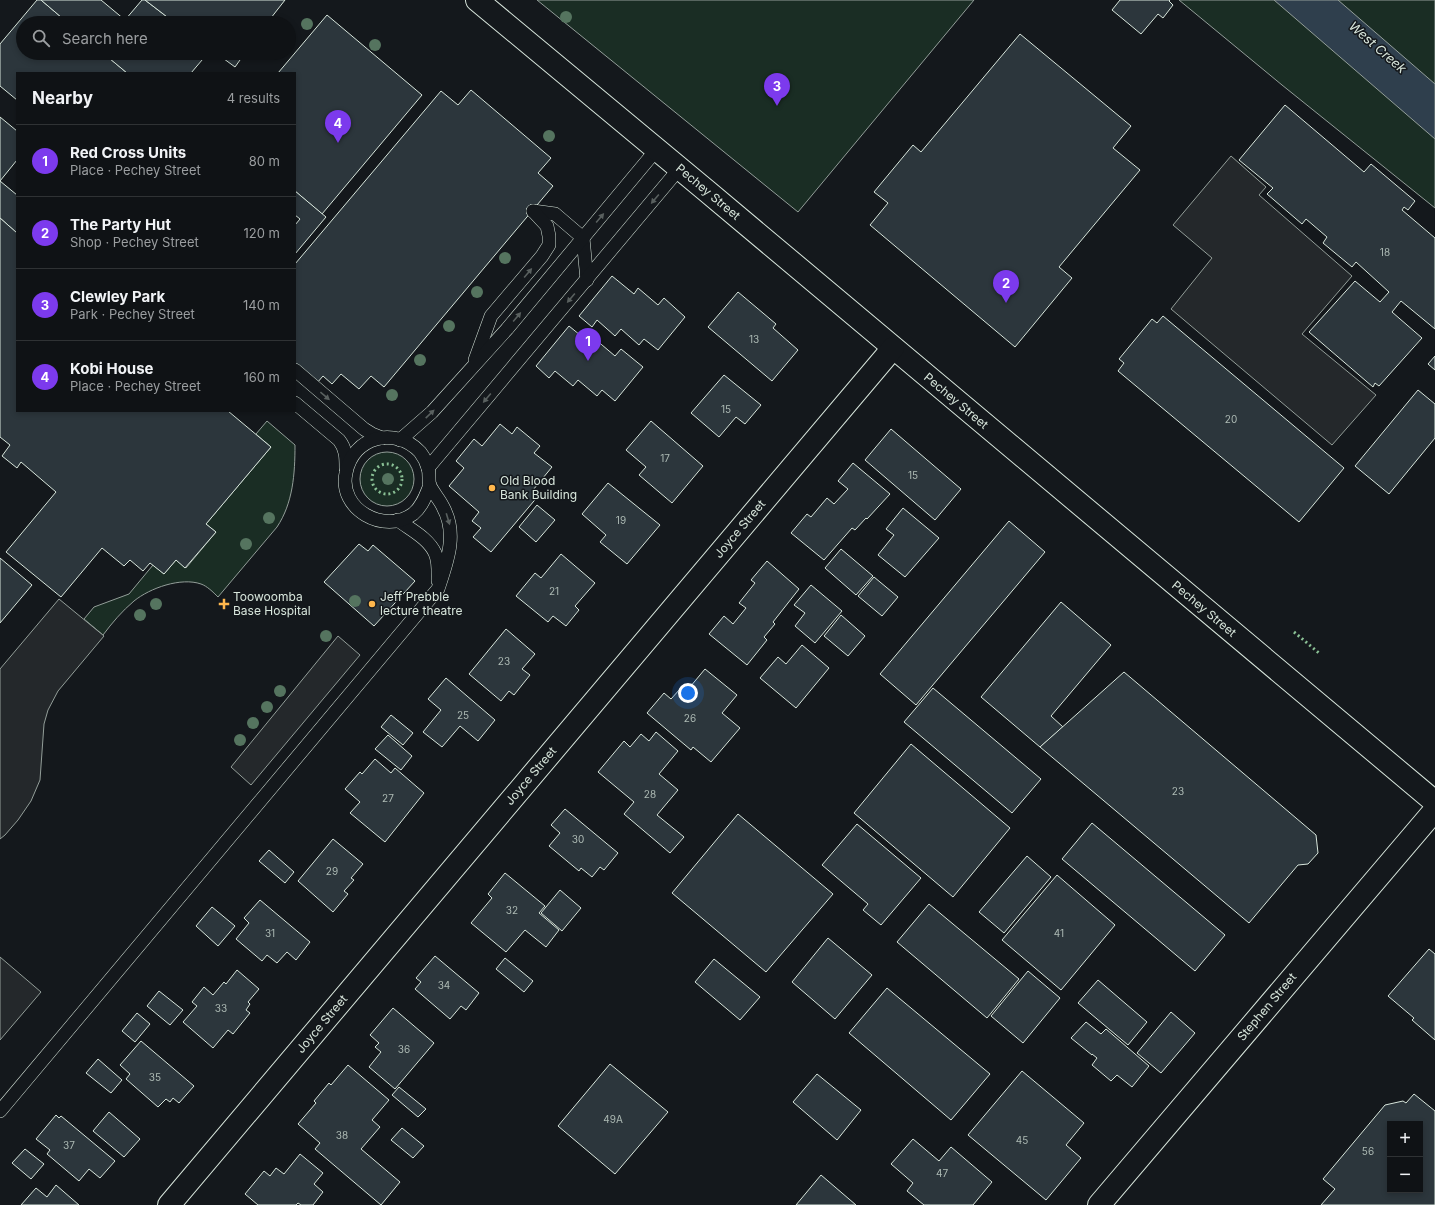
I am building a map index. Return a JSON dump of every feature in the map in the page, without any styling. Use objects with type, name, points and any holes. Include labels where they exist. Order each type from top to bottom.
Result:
[{"type":"street","name":"Pechey Street","points":[[477,0],[657,149],[1435,802]]},
{"type":"street","name":"Joyce Street","points":[[169,1205],[893,348]]},
{"type":"street","name":"Stephen Street","points":[[1098,1205],[1435,810]]},
{"type":"lane","points":[[400,440],[432,412],[507,329],[657,149]]},
{"type":"lane","points":[[428,468],[679,169]]},
{"type":"lane","points":[[474,365],[491,316],[542,256],[549,244],[549,236],[546,226],[533,211],[555,214],[584,238],[587,280]]},
{"type":"lane","points":[[296,371],[364,429],[382,438]]},
{"type":"lane","points":[[296,404],[339,440],[343,446],[346,458],[346,490],[354,505],[366,516],[382,522],[398,520],[413,514],[424,501],[430,485]]},
{"type":"lane","points":[[0,1111],[438,589],[451,546],[450,527],[444,508],[430,485],[428,468],[421,454],[409,442],[394,437],[377,438],[362,446],[350,458],[345,474]]},
{"type":"lane","points":[[398,520],[424,539],[435,554],[438,564],[438,589]]},
{"type":"green space","points":[[537,0],[974,0],[798,212]]},
{"type":"green space","points":[[1179,0],[1435,0],[1435,208],[1282,85]]},
{"type":"green space","points":[[267,421],[295,445],[294,477],[290,498],[287,508],[277,527],[218,597],[201,584],[193,582],[175,583],[157,588],[134,601],[117,617],[103,635],[84,619],[94,607],[129,594],[153,565],[164,574],[176,560],[186,568],[216,532],[206,524],[271,447],[256,434]]},
{"type":"green space","points":[[382,452],[392,452],[402,456],[410,464],[414,474],[414,484],[410,494],[402,502],[392,506],[382,506],[372,502],[364,494],[360,484],[360,474],[364,464],[372,456]]},
{"type":"shaded area","points":[[1231,156],[1266,187],[1259,195],[1352,276],[1302,334],[1376,395],[1332,445],[1171,309],[1212,258],[1173,225]]},
{"type":"shaded area","points":[[59,599],[104,636],[58,691],[48,710],[44,724],[40,780],[31,801],[18,820],[0,839],[0,669]]},
{"type":"shaded area","points":[[338,636],[360,655],[251,785],[231,767]]},
{"type":"shaded area","points":[[0,957],[41,992],[0,1040]]},
{"type":"water","name":"West Creek","points":[[1274,0],[1338,0],[1435,84],[1435,139]]},
{"type":"building","points":[[37,0],[41,0],[60,16],[24,16]]},
{"type":"building","points":[[41,0],[101,0],[120,16],[60,16]]},
{"type":"building","points":[[142,0],[145,0],[166,16],[128,16]]},
{"type":"building","points":[[145,0],[285,0],[272,16],[166,16]]},
{"type":"building","points":[[1120,0],[1170,0],[1169,1],[1173,5],[1163,18],[1158,14],[1141,34],[1112,10]]},
{"type":"building","points":[[327,15],[422,95],[322,214],[296,192],[296,72],[279,72],[289,60],[296,60],[296,52]]},
{"type":"building","points":[[16,25],[16,60],[111,60],[126,72],[16,72],[16,99],[0,86],[0,44]]},
{"type":"building","points":[[1020,34],[1131,126],[1113,148],[1140,170],[1059,267],[1072,278],[1015,347],[870,225],[888,203],[874,192],[913,145],[921,152]]},
{"type":"building","points":[[111,60],[202,60],[192,72],[126,72]]},
{"type":"building","points":[[226,60],[240,60],[235,67]]},
{"type":"building","points":[[471,90],[551,158],[538,173],[553,186],[384,387],[371,376],[359,389],[341,374],[332,384],[323,376],[317,383],[296,366],[296,263],[441,91],[458,105]]},
{"type":"building","points":[[1285,105],[1364,172],[1371,164],[1415,201],[1408,210],[1404,207],[1402,210],[1435,238],[1435,329],[1401,301],[1392,312],[1422,338],[1379,386],[1375,383],[1373,387],[1309,332],[1355,281],[1380,302],[1389,292],[1356,262],[1352,267],[1323,243],[1327,237],[1306,219],[1302,224],[1267,194],[1273,188],[1239,160]]},
{"type":"building","points":[[0,117],[16,130],[16,161],[0,181]]},
{"type":"building","points":[[0,181],[16,194],[16,232],[0,218]]},
{"type":"building","points":[[296,192],[326,217],[296,253],[296,224],[300,219],[296,216]]},
{"type":"building","points":[[0,218],[16,232],[16,412],[229,412],[271,447],[206,524],[216,532],[185,568],[176,560],[164,574],[150,563],[143,571],[130,560],[124,566],[102,548],[61,597],[6,552],[56,492],[21,462],[17,468],[2,456],[10,445],[0,437]]},
{"type":"building","points":[[612,276],[634,294],[638,288],[658,305],[664,298],[685,317],[658,350],[644,339],[639,345],[621,329],[615,336],[597,320],[592,327],[579,316]]},
{"type":"building","points":[[738,292],[776,324],[773,328],[798,350],[772,381],[708,327]]},
{"type":"building","points":[[1163,316],[1344,468],[1299,522],[1118,371],[1124,363],[1119,359],[1152,319],[1157,323]]},
{"type":"building","points":[[569,326],[591,344],[595,339],[615,356],[621,349],[643,367],[615,401],[602,390],[597,396],[578,380],[573,386],[555,371],[549,378],[536,366]]},
{"type":"building","points":[[1435,356],[1435,370],[1428,364]]},
{"type":"building","points":[[724,375],[761,405],[745,424],[736,417],[719,437],[691,413]]},
{"type":"building","points":[[1418,390],[1435,404],[1435,438],[1389,494],[1355,466]]},
{"type":"building","points":[[651,421],[703,466],[672,503],[639,475],[646,467],[626,450]]},
{"type":"building","name":"Old Blood Bank Building","points":[[500,424],[512,434],[517,427],[540,446],[534,453],[552,467],[533,490],[539,495],[491,552],[473,537],[481,528],[472,521],[479,512],[449,486],[464,468],[456,461],[474,439],[482,446]]},
{"type":"building","points":[[891,429],[961,489],[935,520],[865,460]]},
{"type":"building","points":[[853,463],[890,494],[855,530],[852,528],[824,560],[791,533],[807,514],[811,517],[827,498],[834,504],[848,489],[838,481]]},
{"type":"building","points":[[608,483],[660,525],[627,564],[600,542],[606,535],[582,514]]},
{"type":"building","points":[[537,505],[555,520],[536,542],[519,527]]},
{"type":"building","points":[[903,508],[939,538],[905,577],[878,555],[894,535],[886,529]]},
{"type":"building","points":[[1009,521],[1045,552],[916,705],[880,674]]},
{"type":"building","name":"Jeff Prebble lecture theatre","points":[[359,544],[368,551],[373,545],[415,581],[374,626],[324,582]]},
{"type":"building","points":[[841,549],[873,576],[856,595],[825,568]]},
{"type":"building","points":[[561,554],[595,583],[575,606],[579,610],[566,626],[553,616],[548,622],[516,596],[535,573],[541,578]]},
{"type":"building","points":[[0,558],[32,585],[0,623]]},
{"type":"building","points":[[767,561],[799,589],[773,622],[775,624],[764,637],[767,640],[747,665],[709,634],[724,616],[733,624],[746,608],[739,603],[755,583],[751,580]]},
{"type":"building","points":[[874,577],[898,597],[882,616],[858,596]]},
{"type":"building","points":[[811,585],[842,611],[815,643],[795,626],[805,613],[794,605]]},
{"type":"building","points":[[1061,602],[1111,645],[1051,716],[1063,727],[1040,747],[981,697]]},
{"type":"building","points":[[841,615],[865,636],[848,656],[824,636]]},
{"type":"building","points":[[506,629],[535,654],[522,669],[530,675],[514,695],[509,691],[501,701],[469,674]]},
{"type":"building","points":[[802,645],[829,668],[796,708],[760,678],[778,657],[786,664]]},
{"type":"building","points":[[705,669],[737,695],[722,713],[740,728],[711,762],[693,747],[691,750],[647,713],[664,693],[671,699],[680,689],[685,693]]},
{"type":"building","points":[[1124,672],[1316,835],[1318,853],[1308,864],[1298,865],[1249,923],[1040,747]]},
{"type":"building","points":[[446,678],[495,720],[478,741],[460,726],[442,747],[423,732],[441,710],[428,699]]},
{"type":"building","points":[[933,688],[1041,779],[1012,813],[904,722]]},
{"type":"building","points":[[391,715],[413,733],[403,745],[381,727]]},
{"type":"building","points":[[656,732],[678,751],[659,774],[678,790],[657,815],[684,837],[670,853],[624,814],[634,802],[598,772],[624,741],[630,747],[641,734],[649,741]]},
{"type":"building","points":[[388,735],[412,756],[401,770],[375,749]]},
{"type":"building","points":[[911,744],[1010,828],[953,897],[854,813]]},
{"type":"building","points":[[375,759],[391,773],[395,768],[424,793],[385,842],[350,813],[360,802],[345,789],[360,772],[362,774]]},
{"type":"building","points":[[565,809],[618,853],[604,870],[600,867],[592,877],[581,868],[579,871],[549,846],[560,833],[551,825]]},
{"type":"building","points":[[738,814],[833,894],[766,972],[672,893]]},
{"type":"building","points":[[1092,823],[1225,935],[1195,971],[1062,859]]},
{"type":"building","points":[[857,824],[921,878],[881,925],[863,910],[868,904],[822,865]]},
{"type":"building","points":[[333,839],[363,864],[351,878],[354,880],[344,891],[348,894],[333,912],[298,881]]},
{"type":"building","points":[[269,850],[294,872],[285,883],[259,861]]},
{"type":"building","points":[[1027,856],[1051,877],[1004,933],[979,912]]},
{"type":"building","points":[[505,873],[545,906],[539,913],[559,930],[546,947],[525,930],[506,952],[471,923],[492,898],[488,894]]},
{"type":"building","points":[[1057,875],[1115,925],[1061,990],[1002,940]]},
{"type":"building","points":[[560,890],[581,908],[562,931],[541,913]]},
{"type":"building","points":[[260,900],[310,942],[296,960],[287,952],[277,963],[267,955],[262,961],[236,939],[249,923],[244,918]]},
{"type":"building","points":[[929,904],[1019,979],[987,1018],[897,942]]},
{"type":"building","points":[[212,907],[235,926],[218,946],[196,926]]},
{"type":"building","points":[[828,938],[872,975],[835,1019],[792,982]]},
{"type":"building","points":[[1429,949],[1435,954],[1435,1040],[1412,1020],[1414,1018],[1388,996]]},
{"type":"building","points":[[435,956],[479,993],[466,1010],[461,1006],[450,1019],[415,989],[421,982],[416,978]]},
{"type":"building","points":[[505,958],[533,981],[524,992],[496,969]]},
{"type":"building","points":[[714,959],[760,997],[740,1020],[695,982]]},
{"type":"building","points":[[237,970],[259,989],[248,1002],[250,1004],[246,1010],[250,1013],[233,1034],[228,1030],[213,1048],[183,1022],[197,1006],[192,1002],[204,987],[213,995],[224,982],[226,984]]},
{"type":"building","points":[[1028,971],[1060,998],[1023,1043],[991,1016]]},
{"type":"building","points":[[1098,980],[1147,1022],[1128,1045],[1078,1003]]},
{"type":"building","points":[[887,988],[990,1074],[951,1120],[849,1033]]},
{"type":"building","points":[[159,991],[183,1010],[170,1025],[147,1006]]},
{"type":"building","points":[[393,1008],[434,1043],[395,1089],[369,1067],[381,1052],[375,1047],[379,1043],[370,1035]]},
{"type":"building","points":[[1171,1012],[1195,1033],[1161,1073],[1137,1053]]},
{"type":"building","points":[[137,1013],[150,1024],[135,1042],[122,1031]]},
{"type":"building","points":[[1086,1022],[1101,1034],[1106,1029],[1149,1066],[1132,1087],[1117,1075],[1111,1081],[1092,1065],[1097,1058],[1071,1038]]},
{"type":"building","points":[[141,1041],[194,1086],[179,1103],[173,1098],[170,1102],[166,1099],[158,1107],[126,1079],[130,1074],[120,1065]]},
{"type":"building","points":[[98,1059],[122,1080],[111,1093],[86,1073]]},
{"type":"building","points":[[610,1064],[668,1112],[615,1174],[558,1126]]},
{"type":"building","points":[[348,1065],[389,1100],[372,1120],[380,1127],[361,1149],[400,1182],[381,1205],[315,1149],[320,1143],[298,1124],[316,1103],[314,1101],[329,1083],[331,1085]]},
{"type":"building","points":[[1022,1071],[1084,1123],[1066,1145],[1081,1158],[1046,1200],[968,1135]]},
{"type":"building","points":[[817,1074],[861,1110],[837,1140],[793,1102]]},
{"type":"building","points":[[399,1087],[426,1109],[418,1117],[392,1095]]},
{"type":"building","points":[[1414,1094],[1435,1111],[1435,1205],[1321,1205],[1335,1189],[1323,1179],[1385,1105],[1403,1101],[1406,1103]]},
{"type":"building","points":[[109,1112],[140,1139],[124,1157],[93,1131]]},
{"type":"building","points":[[56,1115],[59,1118],[61,1116],[115,1161],[100,1178],[89,1169],[79,1181],[47,1154],[50,1150],[36,1139]]},
{"type":"building","points":[[402,1128],[424,1146],[413,1158],[391,1140]]},
{"type":"building","points":[[913,1139],[939,1161],[951,1147],[992,1182],[973,1205],[924,1205],[907,1191],[913,1183],[891,1164]]},
{"type":"building","points":[[25,1149],[44,1164],[31,1179],[12,1163]]},
{"type":"building","points":[[300,1154],[323,1173],[314,1184],[323,1192],[313,1205],[301,1205],[298,1203],[296,1205],[258,1205],[245,1194],[264,1171],[270,1176],[276,1168],[284,1174]]},
{"type":"building","points":[[821,1175],[856,1205],[796,1205]]},
{"type":"building","points":[[56,1185],[79,1205],[21,1205],[36,1188],[47,1197]]},
{"type":"hedge","points":[[387,464],[393,465],[401,473],[402,479],[401,485],[393,493],[387,494],[381,493],[373,485],[372,479],[373,473],[381,465],[387,464]]},
{"type":"hedge","points":[[1294,632],[1319,653]]},
{"type":"place","name":"Clewley Park","points":[[777,106]]},
{"type":"place","name":"Kobi House","points":[[338,143]]},
{"type":"place","name":"The Party Hut","points":[[1006,303]]},
{"type":"place","name":"Red Cross Units","points":[[588,361]]},
{"type":"place","name":"Old Blood Bank Building","points":[[492,488]]},
{"type":"place","name":"Toowoomba Base Hospital","points":[[224,604]]},
{"type":"place","name":"Jeff Prebble lecture theatre","points":[[372,604]]}]
